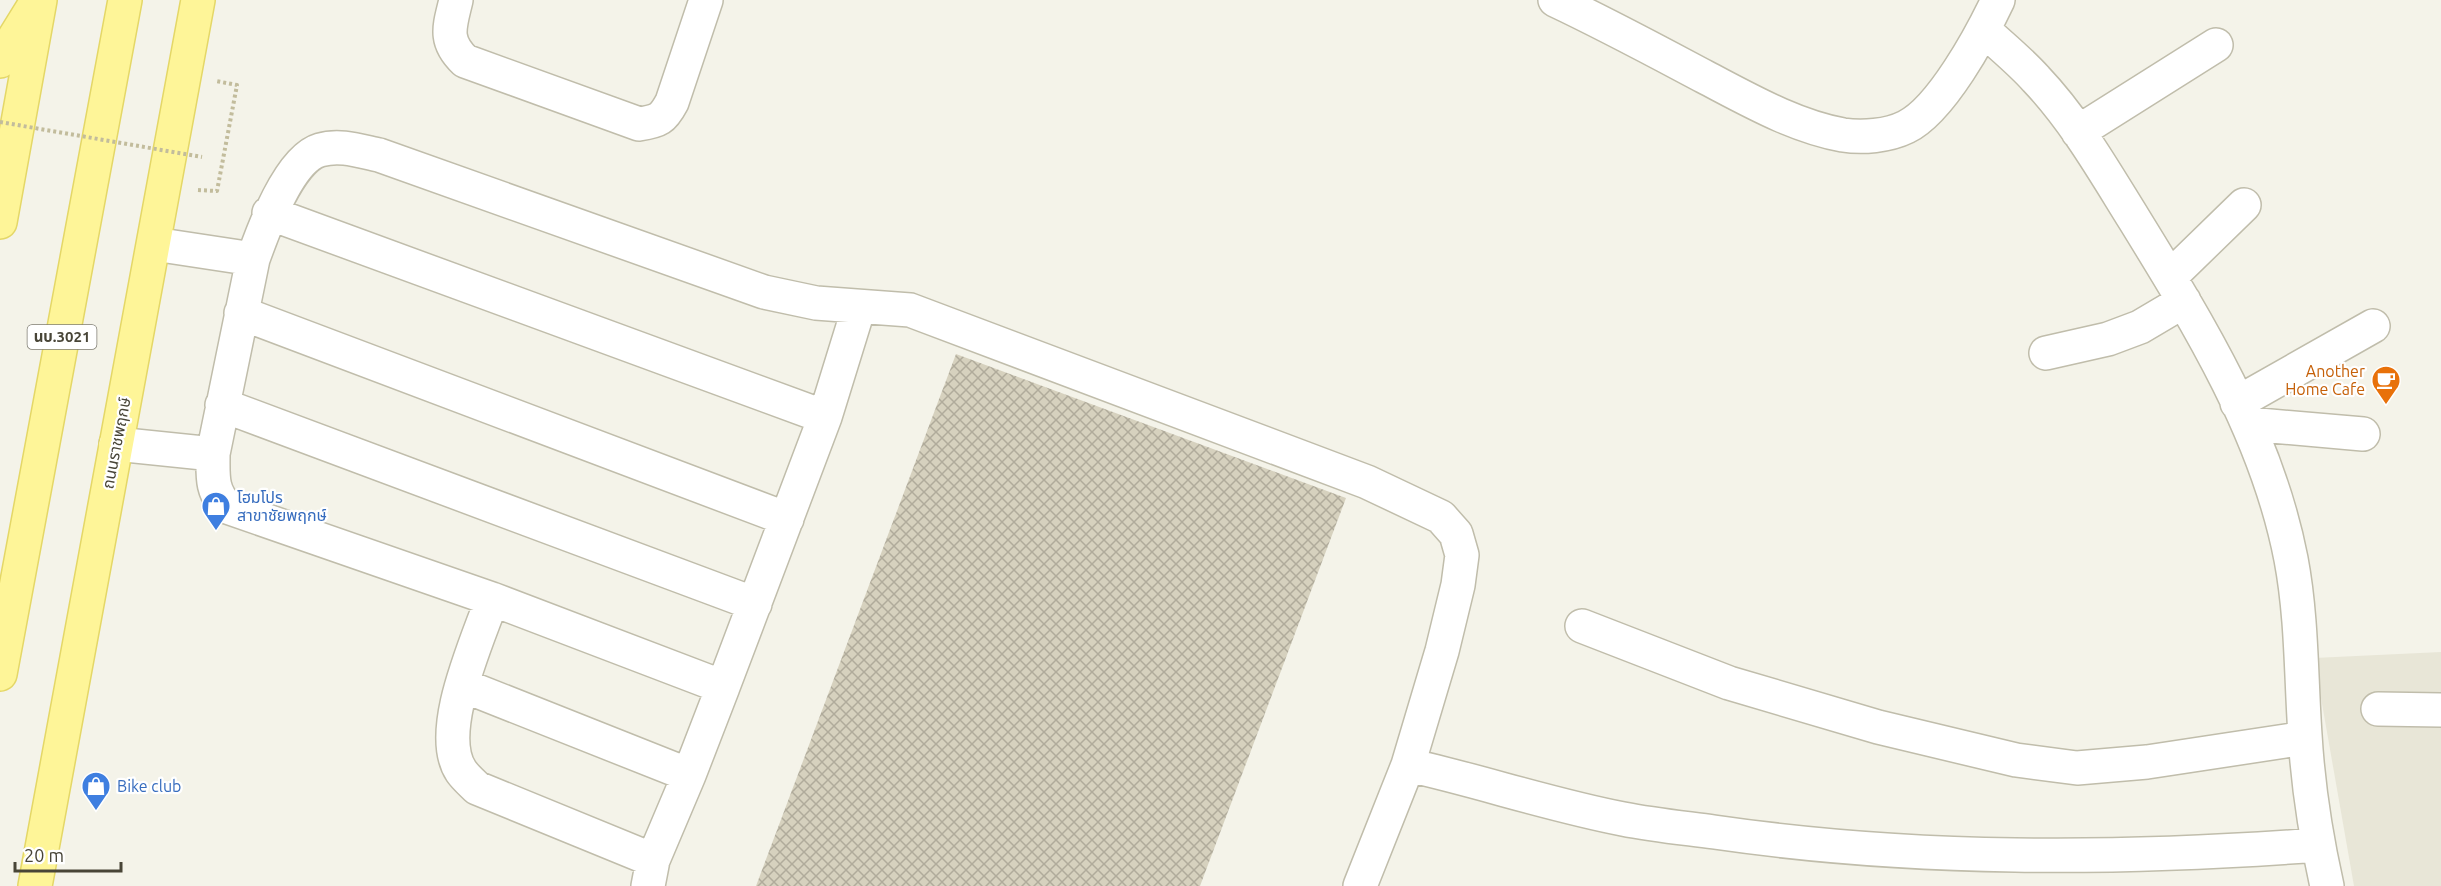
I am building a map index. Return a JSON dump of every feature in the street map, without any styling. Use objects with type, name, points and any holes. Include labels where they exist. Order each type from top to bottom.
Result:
[{"type":"main road","points":[[0,61],[40,0]]},
{"type":"main road","points":[[0,222],[40,0]]},
{"type":"main road","name":"นบ.3021","points":[[0,674],[125,0]]},
{"type":"main road","name":"ถนนราชพฤกษ์","points":[[35,886],[198,0]]},
{"type":"street","points":[[456,0],[449,28],[450,40],[455,51],[465,61],[639,124],[653,122],[665,116],[672,102],[706,0]]},
{"type":"street","points":[[1556,0],[1752,102],[1799,123],[1845,135],[1878,135],[1905,128],[1921,117],[1936,103],[1984,30],[1998,0]]},
{"type":"street","points":[[1984,30],[2036,79],[2078,132],[2177,289],[2243,413],[2279,505],[2291,561],[2299,634],[2305,738],[2318,844],[2327,886]]},
{"type":"street","points":[[2078,132],[2216,45]]},
{"type":"street","points":[[723,687],[492,599],[227,507],[218,497],[213,485],[213,454],[253,259],[269,213],[300,164],[318,150],[346,147],[380,155],[764,292],[816,303],[910,310],[1367,482],[1441,517],[1456,534],[1462,555],[1458,585],[1442,651],[1408,765],[1360,886]]},
{"type":"street","points":[[2046,353],[2108,339],[2140,327],[2177,289],[2244,205]]},
{"type":"street","points":[[269,213],[825,417]]},
{"type":"street","points":[[154,244],[253,259]]},
{"type":"street","points":[[492,599],[462,685],[453,720],[453,748],[461,771],[477,788],[651,873],[825,417],[859,307]]},
{"type":"street","points":[[241,313],[787,519]]},
{"type":"street","points":[[2243,413],[2373,326]]},
{"type":"street","points":[[222,405],[755,604]]},
{"type":"street","points":[[2243,413],[2363,434]]},
{"type":"street","points":[[116,444],[213,454]]},
{"type":"street","points":[[1582,626],[1729,683],[1878,727],[2016,760],[2077,768],[2147,762],[2305,738]]},
{"type":"street","points":[[462,685],[689,775]]},
{"type":"street","points":[[2378,709],[2441,710]]},
{"type":"street","points":[[1408,765],[1528,798],[1625,819],[1799,844],[1961,855],[2121,856],[2318,844]]},
{"type":"path","points":[[198,179],[197,190],[217,191],[237,85]]},
{"type":"path","points":[[0,122],[202,157],[200,168]]},
{"type":"shaded area","points":[[2441,652],[2441,886],[2354,886],[2314,658]]},
{"type":"building","points":[[956,354],[1346,498],[1200,886],[756,886]]},
{"type":"place","name":"Another Home Cafe","points":[[2386,406]]},
{"type":"place","name":"โฮมโปร สาขาชัยพฤกษ์","points":[[216,532]]},
{"type":"place","name":"Bike club","points":[[96,812]]}]
